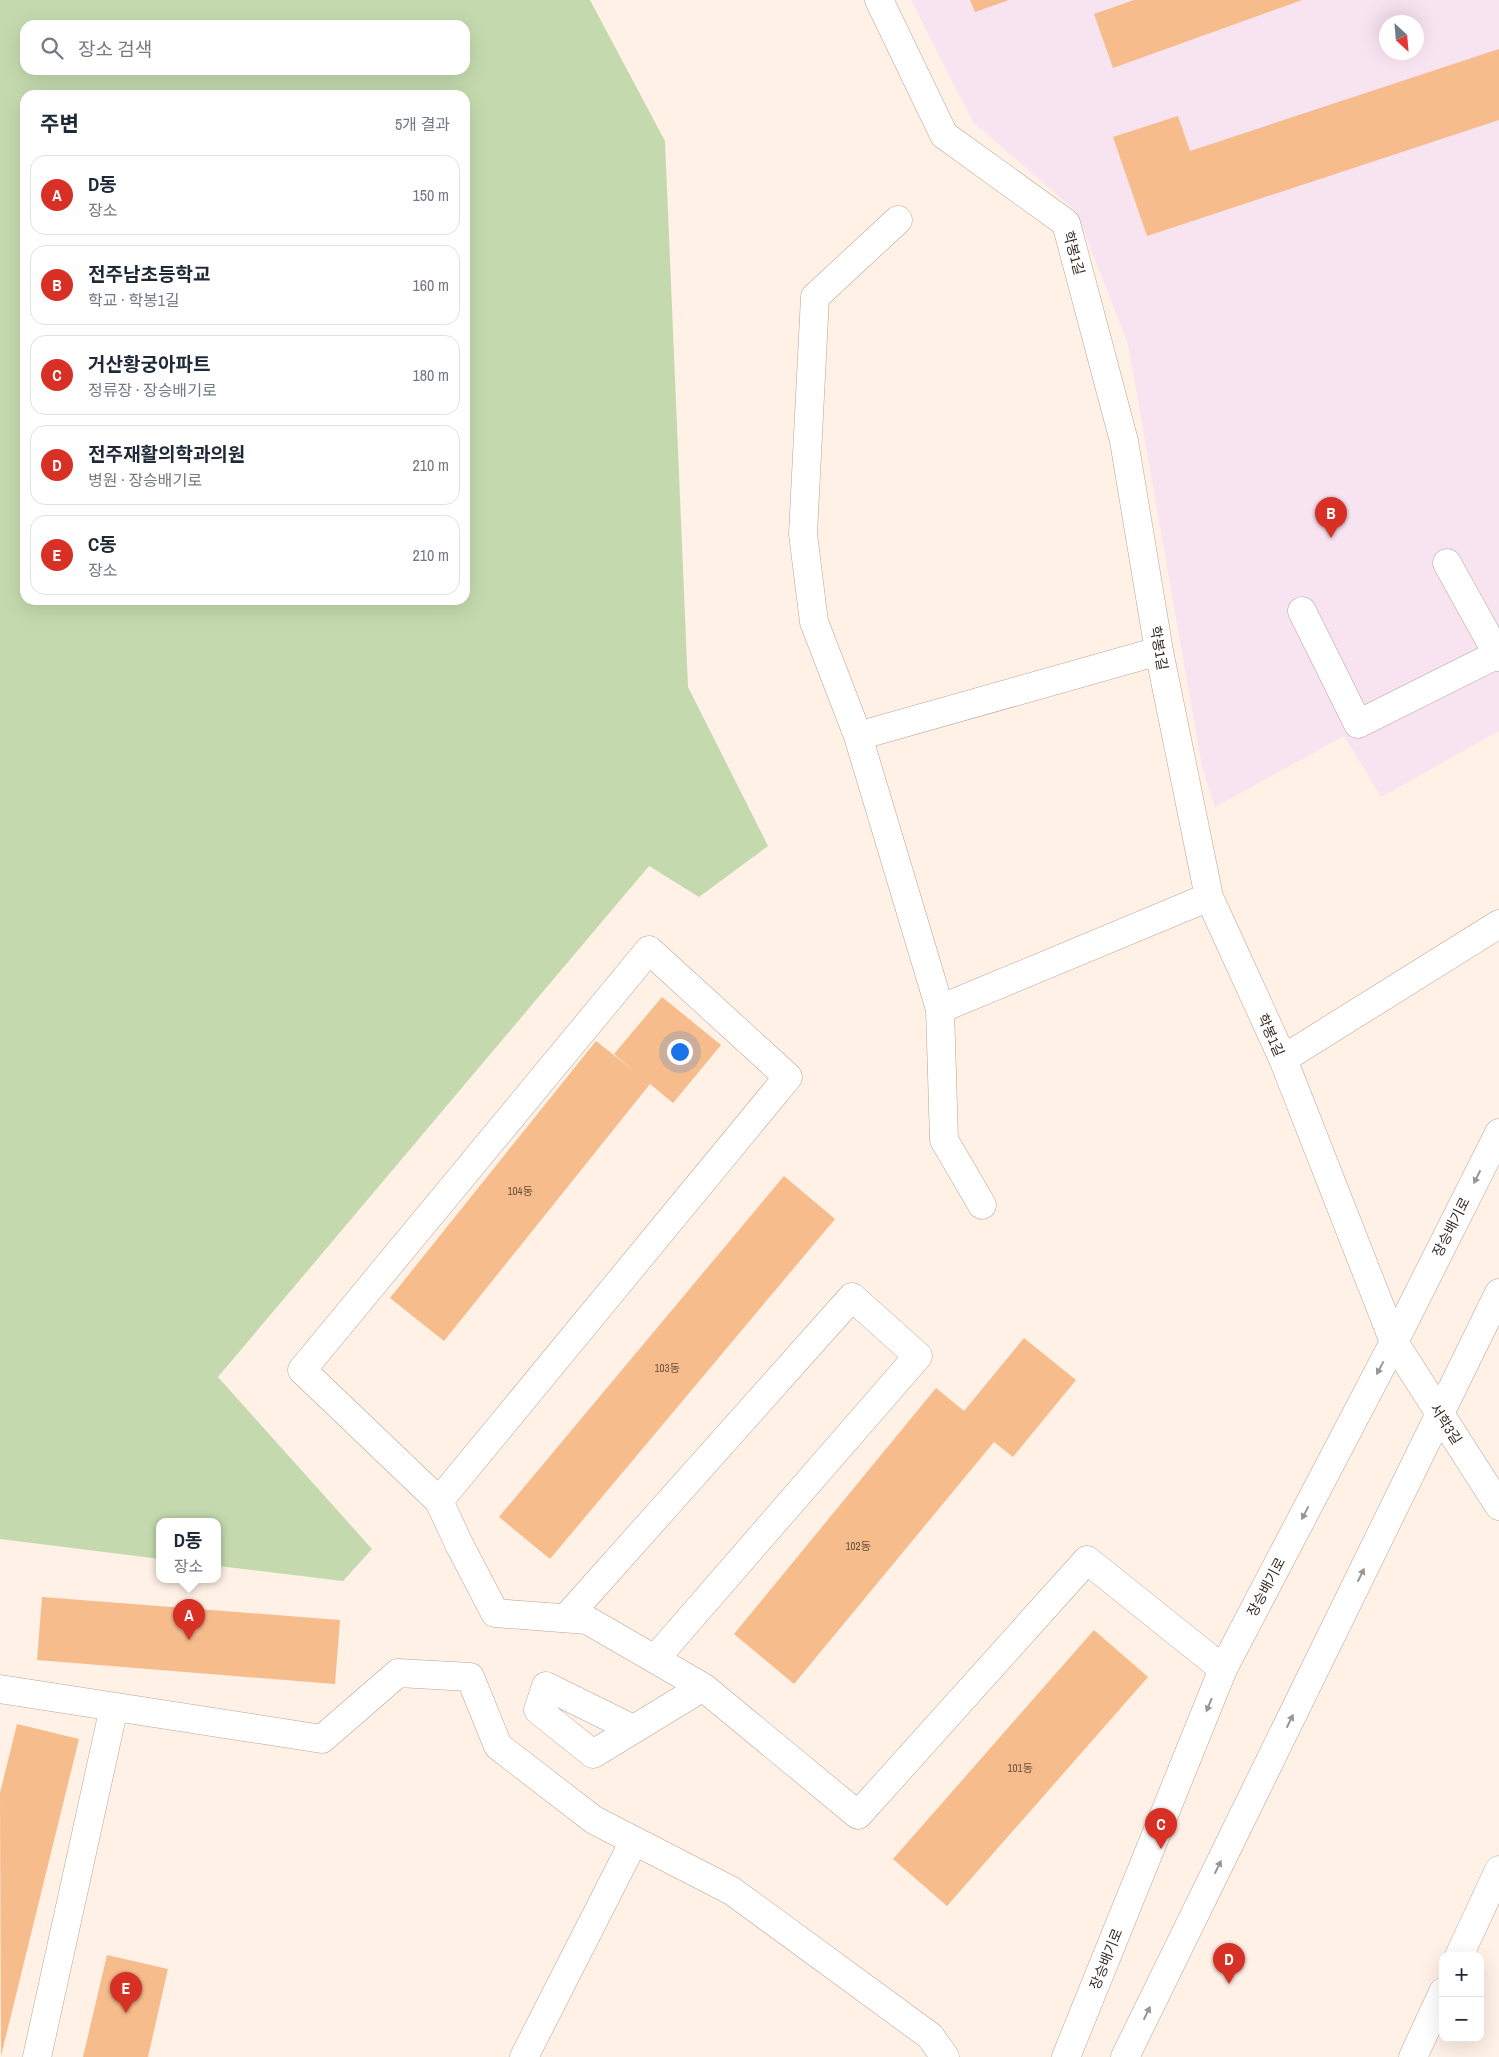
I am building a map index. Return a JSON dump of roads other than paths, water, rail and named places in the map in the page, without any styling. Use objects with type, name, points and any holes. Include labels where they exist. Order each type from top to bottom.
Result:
[{"type":"street","name":"학봉1길","points":[[879,0],[944,135],[1066,223],[1124,441],[1159,651],[1209,897],[1282,1059],[1394,1342]]},
{"type":"street","points":[[898,220],[815,297],[803,534],[814,622],[858,736],[940,1010],[944,1140],[982,1205]]},
{"type":"street","points":[[1302,610],[1358,724],[1498,655],[1447,563]]},
{"type":"street","points":[[858,736],[1159,651]]},
{"type":"street","points":[[940,1010],[1209,897]]},
{"type":"street","points":[[1282,1059],[1499,924]]},
{"type":"street","points":[[439,1501],[788,1077],[649,950],[302,1370],[439,1501],[458,1544],[495,1613],[587,1620],[704,1687],[858,1815],[1087,1560],[1223,1669]]},
{"type":"street","name":"장승배기로","points":[[1066,2057],[1223,1669],[1394,1342],[1499,1133]]},
{"type":"street","points":[[1125,2057],[1499,1293]]},
{"type":"street","points":[[566,1618],[852,1297],[918,1356],[655,1659]]},
{"type":"street","name":"서학3길","points":[[1394,1342],[1499,1506]]},
{"type":"street","points":[[0,1689],[322,1739],[398,1673],[470,1678],[498,1746],[594,1820],[732,1891],[930,2036],[945,2057]]},
{"type":"street","points":[[633,1729],[704,1687]]},
{"type":"street","points":[[37,2057],[114,1707]]},
{"type":"street","points":[[524,2057],[634,1841]]},
{"type":"street","points":[[1462,1952],[1499,1870]]},
{"type":"street","points":[[1413,2057],[1441,1997]]},
{"type":"place","name":"전주남초등학교","points":[[1331,538]]},
{"type":"place","name":"D동","points":[[189,1640]]},
{"type":"place","name":"거산황궁아파트","points":[[1161,1849]]},
{"type":"place","name":"전주재활의학과의원","points":[[1229,1984]]},
{"type":"place","name":"C동","points":[[126,2013]]}]
